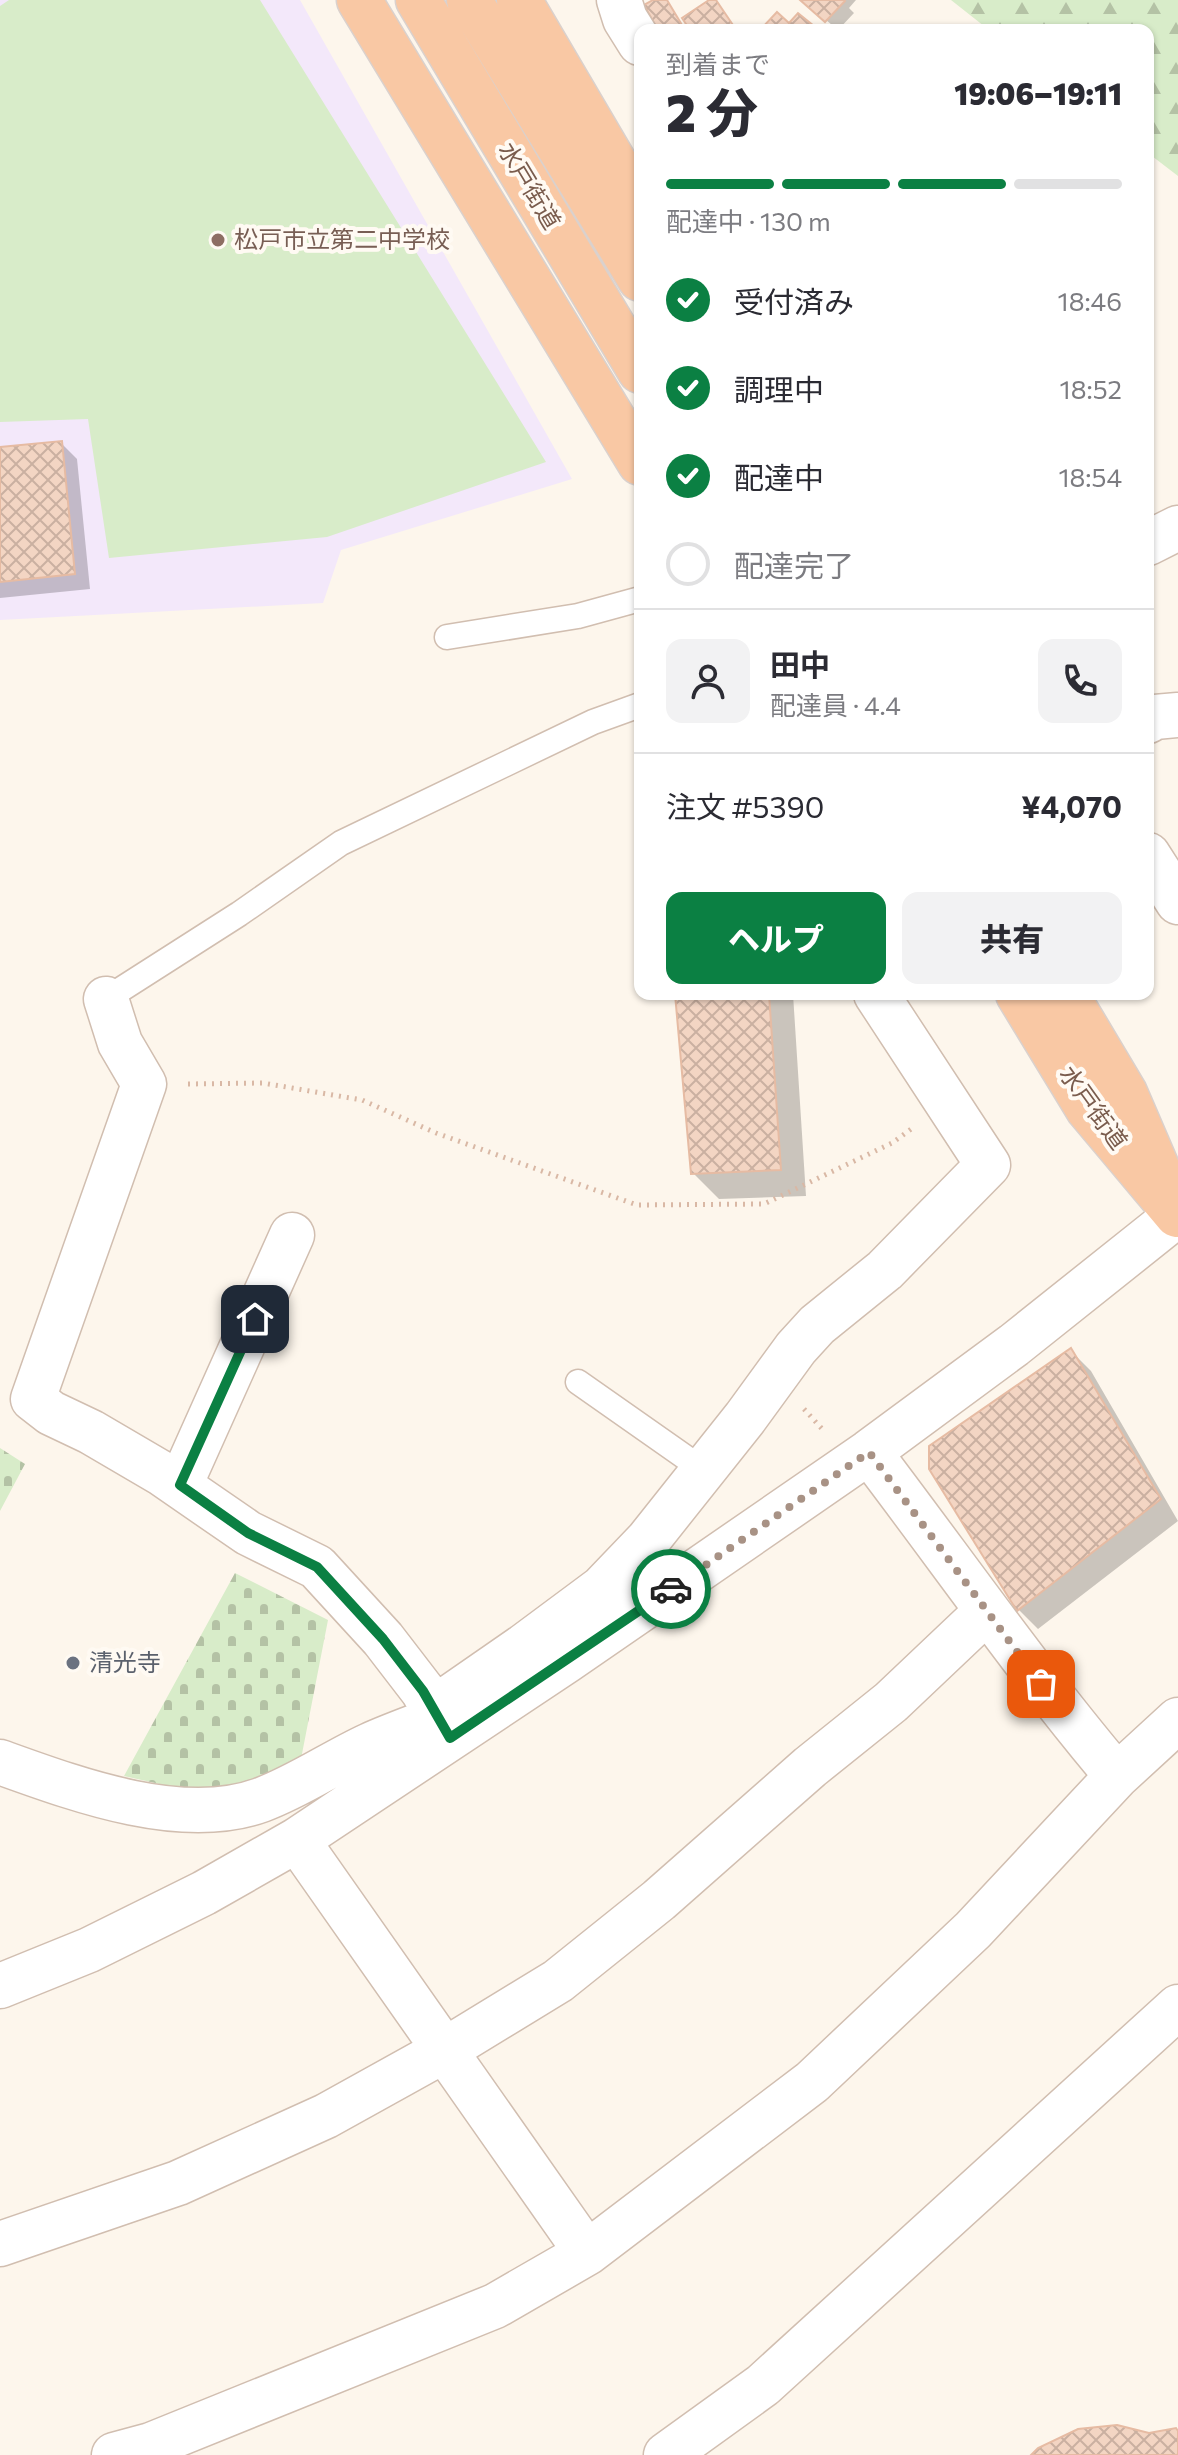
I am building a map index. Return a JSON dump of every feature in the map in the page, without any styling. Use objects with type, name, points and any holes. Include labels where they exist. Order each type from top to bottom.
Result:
[{"type":"highway","points":[[359,0],[634,453]]},
{"type":"highway","name":"水戸街道","points":[[418,0],[634,361]]},
{"type":"highway","name":"水戸街道","points":[[469,0],[634,269]]},
{"type":"highway","points":[[519,0],[634,196]]},
{"type":"highway","name":"水戸街道","points":[[1022,1000],[1088,1109],[1178,1215]]},
{"type":"highway","name":"水戸街道","points":[[1070,1000],[1125,1093],[1178,1215]]},
{"type":"street","points":[[619,0],[634,33]]},
{"type":"street","points":[[1154,540],[1178,528]]},
{"type":"street","points":[[1154,718],[1178,715]]},
{"type":"street","points":[[1154,864],[1178,902]]},
{"type":"street","points":[[106,999],[120,1043],[144,1084],[33,1399],[51,1413],[91,1432],[180,1485],[248,1533],[317,1567],[383,1639],[423,1691],[440,1722]]},
{"type":"street","points":[[0,1986],[127,1931],[204,1893],[297,1840],[440,1722],[524,1646],[602,1588],[648,1540],[796,1348],[817,1325],[885,1270],[988,1165],[880,1000]]},
{"type":"street","points":[[0,1762],[70,1787],[140,1803],[189,1809],[240,1806],[262,1800],[303,1781],[369,1745],[440,1722],[869,1452],[1014,1345],[1178,1215]]},
{"type":"street","points":[[180,1485],[292,1235]]},
{"type":"street","points":[[869,1452],[1059,1708],[1117,1776]]},
{"type":"street","points":[[0,2244],[178,2183],[326,2116],[445,2050],[558,1981],[659,1900],[810,1767],[891,1702],[986,1612]]},
{"type":"street","points":[[114,2455],[151,2445],[495,2306],[587,2253],[812,2082],[973,1930],[1117,1776],[1178,1720]]},
{"type":"street","points":[[297,1840],[587,2253]]},
{"type":"street","points":[[666,2455],[763,2385],[1178,2007]]},
{"type":"lane","points":[[447,637],[578,616],[634,601]]},
{"type":"lane","points":[[106,999],[239,914],[341,843],[593,722],[634,707]]},
{"type":"lane","points":[[578,1382],[702,1469]]},
{"type":"path","points":[[144,1084],[263,1083],[362,1100],[436,1133],[637,1205],[764,1204],[892,1143],[947,1103]]},
{"type":"path","points":[[776,1376],[828,1435]]},
{"type":"shaded area","name":"松戸市立第二中学校","points":[[0,0],[300,0],[572,479],[341,550],[323,603],[0,620]]},
{"type":"green space","name":"松戸市立第二中学校","points":[[9,0],[260,0],[546,462],[327,537],[109,558],[88,419],[0,422],[0,6]]},
{"type":"green space","points":[[951,0],[1178,0],[1178,176],[1154,158],[1154,24],[981,24]]},
{"type":"green space","points":[[0,1448],[25,1464],[0,1511]]},
{"type":"green space","points":[[235,1573],[328,1620],[301,1759],[235,1789],[195,1792],[124,1776]]},
{"type":"building","points":[[653,0],[667,0],[681,24],[655,24],[644,5]]},
{"type":"building","points":[[709,0],[716,0],[732,24],[686,24],[682,18]]},
{"type":"building","points":[[800,0],[844,0],[845,1],[825,22]]},
{"type":"building","points":[[777,12],[789,23],[798,13],[812,24],[766,24]]},
{"type":"building","points":[[62,441],[75,574],[0,582],[0,447]]},
{"type":"building","points":[[676,1000],[769,1000],[781,1170],[691,1174]]},
{"type":"building","points":[[1071,1348],[1161,1499],[1017,1611],[929,1469],[929,1446]]},
{"type":"building","points":[[1117,2425],[1149,2433],[1176,2428],[1178,2455],[1031,2455],[1038,2448],[1078,2429]]},
{"type":"way so far","points":[[671,1589],[869,1452],[1041,1684]]},
{"type":"place","name":"松戸市立第二中学校","points":[[218,240]]},
{"type":"place","name":"清光寺","points":[[73,1663]]},
{"type":"route","points":[[255,1319],[180,1485],[248,1533],[317,1567],[383,1639],[423,1691],[450,1738],[671,1589]]}]
